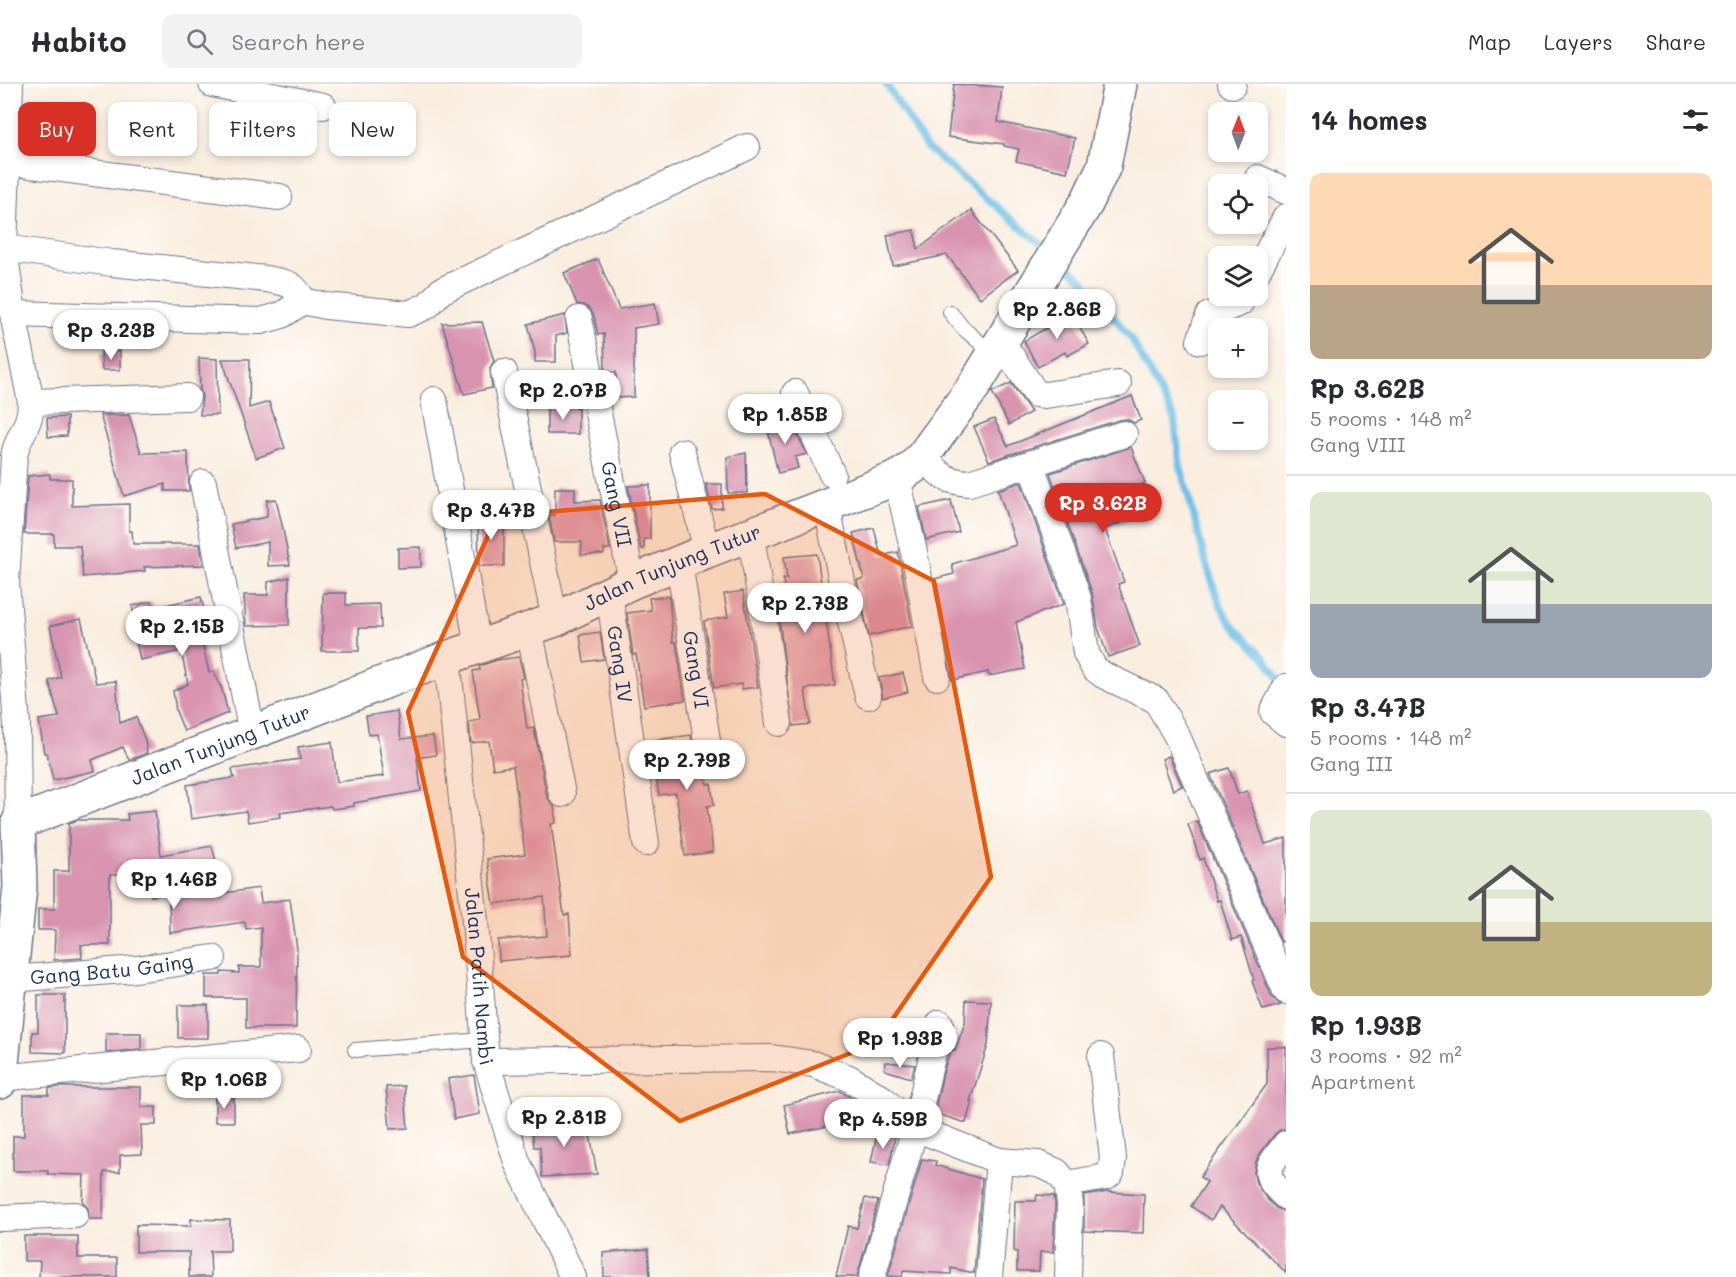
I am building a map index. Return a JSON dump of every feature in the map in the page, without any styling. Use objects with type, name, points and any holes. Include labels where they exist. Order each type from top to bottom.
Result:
[{"type":"street","points":[[0,1082],[9,959],[20,887],[18,824],[8,788],[3,582],[16,443],[28,424],[32,402],[13,314],[4,249],[10,84]]},
{"type":"street","points":[[212,84],[323,106]]},
{"type":"street","name":"Jalan Tunjung Tutur","points":[[18,824],[252,732],[542,624],[621,588],[689,567],[751,535],[897,478],[912,468],[968,394],[1087,202],[1104,166],[1120,84]]},
{"type":"street","points":[[13,314],[261,321],[282,315],[303,301],[326,306],[408,314],[427,306],[441,291],[747,147]]},
{"type":"street","points":[[8,162],[279,197]]},
{"type":"street","points":[[1268,183],[1286,191]]},
{"type":"street","points":[[1268,251],[1286,217]]},
{"type":"street","points":[[4,249],[281,282],[297,288],[303,301]]},
{"type":"street","points":[[1200,341],[1209,315],[1232,306]]},
{"type":"street","name":"Gang VII","points":[[579,319],[621,588]]},
{"type":"street","points":[[997,348],[1036,394],[1045,395],[1118,384]]},
{"type":"street","points":[[504,372],[542,624],[562,794]]},
{"type":"street","points":[[795,393],[832,474]]},
{"type":"street","points":[[32,402],[188,397]]},
{"type":"street","points":[[434,400],[478,647]]},
{"type":"street","points":[[923,456],[942,477],[953,482],[969,483],[1124,434]]},
{"type":"street","name":"Gang VI","points":[[682,452],[689,567],[709,753]]},
{"type":"street","points":[[1031,465],[1078,598],[1086,653],[1094,669],[1156,700],[1177,736],[1286,991]]},
{"type":"street","points":[[897,478],[915,557],[937,677]]},
{"type":"street","points":[[203,483],[252,732]]},
{"type":"street","points":[[827,506],[868,696]]},
{"type":"street","points":[[751,535],[779,723]]},
{"type":"street","name":"Gang IV","points":[[621,588],[646,843]]},
{"type":"street","name":"Jalan Patih Nambi","points":[[447,658],[475,921],[485,1050],[517,1162],[573,1277]]},
{"type":"street","points":[[1286,687],[1273,712],[1286,723]]},
{"type":"street","name":"Gang Batu Gaing","points":[[9,959],[136,969],[213,958]]},
{"type":"street","points":[[872,1277],[915,1128],[940,1023]]},
{"type":"street","points":[[0,1077],[298,1049]]},
{"type":"street","points":[[485,1050],[772,1058],[813,1064],[831,1070],[883,1099],[915,1128],[999,1161],[1038,1164],[1057,1172],[1067,1184],[1071,1218],[1068,1277]]},
{"type":"street","points":[[1067,1184],[1106,1178],[1111,1173],[1113,1158],[1101,1056]]},
{"type":"street","points":[[1286,1144],[1271,1164],[1268,1173],[1271,1183],[1286,1197]]},
{"type":"street","points":[[989,1277],[999,1161]]},
{"type":"street","points":[[0,1218],[75,1215]]},
{"type":"lane","points":[[950,312],[963,328],[997,348]]},
{"type":"lane","points":[[355,1050],[485,1050]]},
{"type":"highlighted area","points":[[765,494],[934,581],[991,877],[876,1043],[680,1121],[463,957],[408,712],[497,516]]},
{"type":"building","points":[[954,84],[1002,87],[998,122],[1075,138],[1067,172],[1016,161],[1019,149],[1004,146],[1004,144],[948,137]]},
{"type":"building","points":[[971,210],[1018,270],[980,298],[947,255],[893,266],[887,235],[914,230],[918,249]]},
{"type":"building","points":[[598,259],[619,309],[655,303],[659,324],[634,328],[634,397],[616,398],[616,372],[605,373],[604,334],[598,335],[590,309],[577,304],[564,273]]},
{"type":"building","points":[[1070,311],[1089,344],[1067,356],[1065,352],[1038,367],[1024,341]]},
{"type":"building","points":[[565,315],[567,333],[556,336],[556,362],[535,362],[535,352],[528,324]]},
{"type":"building","points":[[482,322],[494,361],[490,368],[492,388],[464,394],[442,323]]},
{"type":"building","points":[[120,351],[120,370],[102,370],[101,352]]},
{"type":"building","points":[[199,358],[217,359],[218,415],[200,415],[202,397]]},
{"type":"building","points":[[222,359],[250,359],[249,408],[269,402],[285,448],[256,458]]},
{"type":"building","points":[[1011,383],[1031,412],[1009,425],[992,392]]},
{"type":"building","points":[[1132,396],[1141,420],[1134,423],[1127,419],[1119,420],[989,461],[974,427],[994,419],[1008,446]]},
{"type":"building","points":[[578,407],[578,434],[547,434],[547,408]]},
{"type":"building","points":[[100,415],[129,415],[141,453],[188,452],[189,491],[165,491],[165,484],[124,496]]},
{"type":"building","points":[[67,417],[67,436],[48,437],[47,418]]},
{"type":"building","points":[[785,418],[789,434],[796,432],[807,454],[795,457],[798,468],[778,473],[766,422]]},
{"type":"building","points":[[1131,447],[1145,483],[1138,486],[1148,512],[1105,529],[1124,582],[1118,584],[1140,646],[1108,657],[1098,628],[1092,593],[1050,473]]},
{"type":"building","points":[[746,453],[747,493],[728,493],[727,457]]},
{"type":"building","points":[[50,474],[50,479],[72,479],[72,506],[129,504],[129,531],[132,531],[133,544],[200,544],[203,565],[144,567],[145,571],[83,577],[80,546],[54,546],[54,534],[24,534],[28,476]]},
{"type":"building","points":[[1021,482],[1064,604],[1016,622],[1025,669],[989,676],[988,672],[952,680],[934,579],[954,574],[952,564],[1016,545],[998,490]]},
{"type":"building","points":[[706,484],[722,484],[722,508],[712,509]]},
{"type":"building","points":[[650,485],[650,539],[644,539],[644,549],[641,549],[628,486]]},
{"type":"building","points":[[555,488],[575,488],[575,501],[600,500],[610,549],[604,549],[604,554],[581,555],[582,542],[554,542],[549,515],[555,515]]},
{"type":"building","points":[[276,499],[290,565],[268,566],[268,542],[236,548],[231,524],[267,517],[267,500]]},
{"type":"building","points":[[951,500],[959,532],[926,540],[919,507]]},
{"type":"building","points":[[504,516],[504,566],[479,566],[478,517]]},
{"type":"building","points":[[874,528],[881,556],[898,552],[912,626],[869,636],[857,580],[864,579],[853,533]]},
{"type":"building","points":[[421,547],[421,567],[398,568],[398,548]]},
{"type":"building","points":[[817,554],[835,685],[805,689],[810,724],[793,726],[778,612],[787,610],[783,579],[787,579],[784,557]]},
{"type":"building","points":[[289,577],[289,625],[246,626],[244,595],[268,595],[268,582]]},
{"type":"building","points":[[743,591],[758,687],[742,689],[741,684],[714,688],[704,621],[728,617],[724,594]]},
{"type":"building","points":[[323,593],[346,593],[346,605],[380,604],[381,628],[359,628],[359,651],[322,651]]},
{"type":"building","points":[[669,596],[673,642],[676,642],[685,700],[644,706],[627,613],[651,610],[649,598]]},
{"type":"building","points":[[201,597],[207,622],[198,624],[209,673],[214,671],[221,686],[228,713],[184,731],[176,711],[173,691],[188,684],[181,651],[140,660],[135,636],[139,635],[132,606],[152,601],[153,608]]},
{"type":"building","points":[[81,619],[96,683],[116,681],[120,723],[136,717],[145,740],[147,753],[129,760],[123,747],[92,760],[95,771],[53,780],[47,753],[44,753],[39,720],[59,717],[49,681],[61,677],[50,626]]},
{"type":"building","points":[[600,632],[604,659],[584,662],[580,635]]},
{"type":"building","points":[[519,657],[524,678],[520,679],[527,729],[534,728],[547,797],[554,806],[556,823],[551,824],[564,915],[569,914],[572,955],[499,961],[498,940],[547,936],[544,897],[494,904],[487,859],[525,854],[513,766],[493,769],[489,741],[471,743],[469,722],[480,720],[473,671],[480,670],[479,666],[497,660]]},
{"type":"building","points":[[903,673],[908,692],[883,698],[879,678]]},
{"type":"building","points":[[397,711],[401,739],[433,736],[436,755],[417,758],[421,791],[354,803],[354,806],[332,809],[331,806],[280,813],[281,817],[248,822],[246,811],[191,819],[187,785],[234,778],[232,769],[300,759],[298,747],[332,742],[337,782],[384,776],[377,734],[369,735],[366,716]]},
{"type":"building","points":[[691,735],[694,756],[698,763],[705,767],[707,784],[711,784],[714,805],[707,806],[713,852],[685,856],[676,793],[659,795],[656,778],[660,777],[655,740]]},
{"type":"building","points":[[1169,756],[1182,786],[1173,790],[1162,759]]},
{"type":"building","points":[[1229,768],[1238,794],[1247,791],[1265,844],[1286,838],[1286,940],[1281,942],[1210,774]]},
{"type":"building","points":[[155,811],[161,855],[212,846],[224,893],[259,888],[261,903],[290,899],[297,949],[296,1028],[246,1028],[246,998],[206,998],[206,975],[221,975],[221,972],[239,973],[239,967],[261,967],[261,927],[246,929],[245,922],[170,933],[169,894],[151,896],[148,874],[110,875],[110,945],[81,945],[82,958],[54,960],[55,930],[38,930],[38,909],[54,909],[54,871],[69,871],[69,823],[78,820],[128,820],[127,814]]},
{"type":"building","points":[[1197,821],[1272,997],[1281,1005],[1263,1010],[1252,981],[1254,980],[1241,937],[1232,940],[1220,900],[1217,901],[1203,858],[1200,860],[1188,824]]},
{"type":"building","points":[[38,995],[65,995],[65,1053],[32,1052],[32,1032],[38,1032]]},
{"type":"building","points":[[966,1000],[991,1001],[988,1045],[970,1101],[972,1101],[966,1123],[934,1113],[944,1069],[951,1050],[955,1050],[965,1023]]},
{"type":"building","points":[[178,1005],[208,1005],[208,1038],[178,1038]]},
{"type":"building","points":[[106,1033],[141,1033],[141,1049],[106,1053]]},
{"type":"building","points":[[1267,1047],[1286,1047],[1286,1129],[1275,1134],[1262,1151],[1256,1161],[1254,1173],[1256,1183],[1266,1198],[1276,1208],[1286,1212],[1286,1273],[1220,1207],[1211,1220],[1191,1206],[1207,1182],[1200,1177],[1267,1084]]},
{"type":"building","points":[[886,1062],[915,1065],[911,1078],[885,1070]]},
{"type":"building","points":[[474,1075],[480,1114],[454,1119],[448,1079]]},
{"type":"building","points":[[404,1086],[408,1128],[390,1129],[386,1087]]},
{"type":"building","points":[[141,1087],[141,1107],[156,1107],[156,1125],[141,1125],[142,1154],[120,1155],[120,1172],[104,1172],[103,1219],[89,1219],[88,1208],[83,1203],[84,1175],[48,1174],[48,1171],[13,1171],[13,1136],[24,1136],[24,1095],[49,1095],[49,1088]]},
{"type":"building","points":[[840,1091],[852,1098],[857,1120],[790,1134],[784,1105]]},
{"type":"building","points":[[215,1097],[234,1098],[234,1122],[215,1122]]},
{"type":"building","points":[[587,1118],[597,1174],[542,1177],[540,1147],[534,1147],[531,1122],[560,1119],[561,1123]]},
{"type":"building","points":[[877,1134],[895,1137],[889,1165],[871,1162]]},
{"type":"building","points":[[922,1159],[936,1161],[935,1165],[982,1179],[974,1273],[951,1268],[951,1274],[903,1271],[902,1277],[888,1276]]},
{"type":"building","points":[[1107,1192],[1144,1194],[1143,1233],[1084,1231],[1084,1196]]},
{"type":"building","points":[[1037,1195],[1054,1196],[1053,1252],[1040,1252],[1039,1271],[1017,1271],[1017,1252],[1014,1251],[1015,1201],[1036,1201]]},
{"type":"building","points":[[865,1198],[878,1201],[857,1277],[836,1277],[848,1226],[857,1228]]},
{"type":"building","points":[[191,1219],[230,1220],[230,1251],[210,1251],[211,1277],[189,1277],[189,1252],[136,1252],[136,1225],[191,1226]]},
{"type":"building","points":[[24,1236],[78,1236],[78,1258],[117,1258],[117,1277],[39,1277],[40,1261],[24,1261]]},
{"type":"building","points":[[648,1249],[650,1277],[604,1277],[603,1253]]},
{"type":"waterway","points":[[886,84],[926,147],[1048,250]]},
{"type":"waterway","points":[[1061,261],[1083,280],[1131,338],[1174,417],[1180,464],[1206,563],[1220,605],[1232,625],[1263,656],[1283,684]]}]
